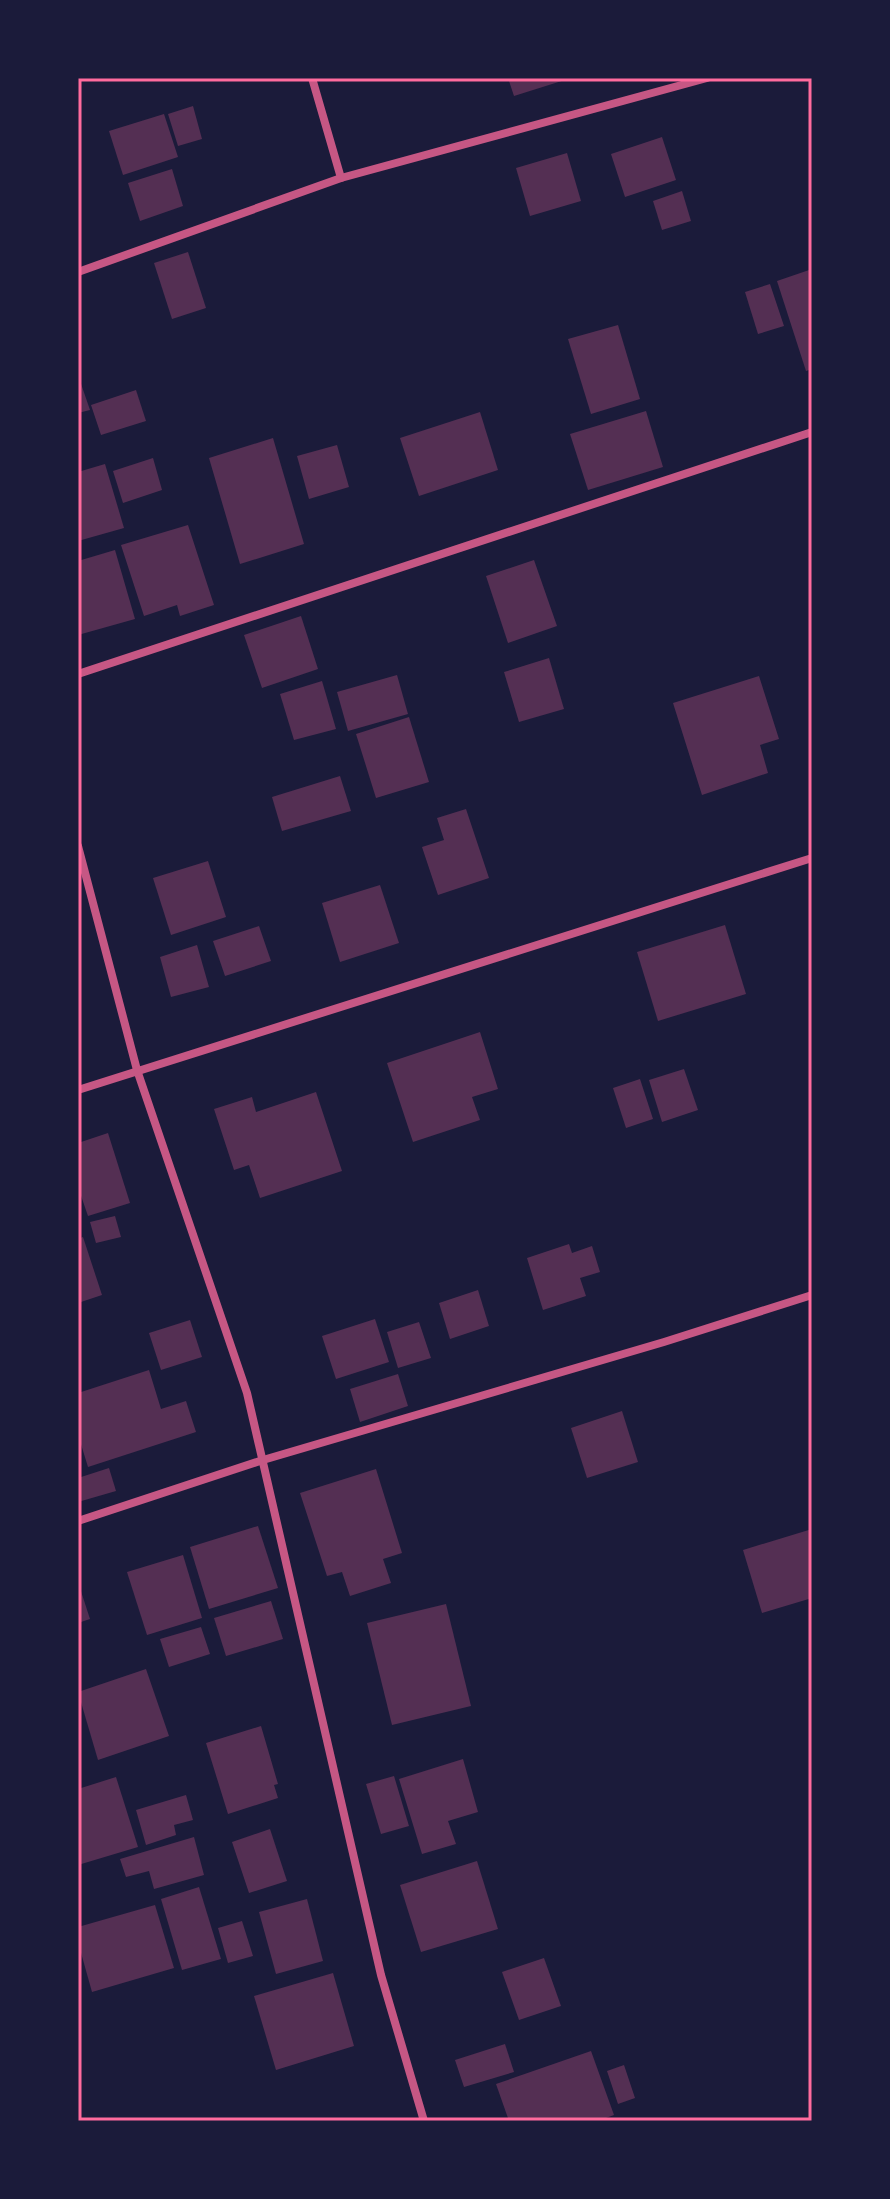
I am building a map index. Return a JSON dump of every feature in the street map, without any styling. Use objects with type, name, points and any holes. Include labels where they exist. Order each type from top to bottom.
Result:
[{"type":"street","points":[[312,78],[341,178]]},
{"type":"street","points":[[78,272],[341,178],[701,79]]},
{"type":"street","points":[[78,674],[812,432]]},
{"type":"street","points":[[78,846],[137,1070],[247,1393],[381,1975],[424,2121]]},
{"type":"street","points":[[78,1090],[812,858]]},
{"type":"street","points":[[78,1521],[263,1460],[664,1342],[812,1295]]},
{"type":"building","points":[[508,78],[568,78],[568,79],[514,96]]},
{"type":"building","points":[[193,106],[202,139],[178,146],[168,114]]},
{"type":"building","points":[[164,114],[178,157],[123,175],[109,131]]},
{"type":"building","points":[[662,137],[676,180],[625,197],[611,154]]},
{"type":"building","points":[[567,153],[581,201],[530,216],[516,168]]},
{"type":"building","points":[[172,169],[183,206],[140,221],[128,183]]},
{"type":"building","points":[[682,191],[691,221],[662,230],[653,201]]},
{"type":"building","points":[[188,252],[206,308],[172,319],[154,263]]},
{"type":"building","points":[[812,269],[812,369],[806,371],[777,281]]},
{"type":"building","points":[[770,284],[784,326],[758,334],[745,292]]},
{"type":"building","points":[[618,325],[640,399],[591,414],[568,339]]},
{"type":"building","points":[[78,375],[90,410],[78,413]]},
{"type":"building","points":[[136,390],[146,421],[101,435],[91,405]]},
{"type":"building","points":[[646,411],[663,467],[588,490],[570,434]]},
{"type":"building","points":[[480,412],[498,470],[419,496],[400,438]]},
{"type":"building","points":[[273,438],[304,544],[240,564],[209,458]]},
{"type":"building","points":[[337,445],[349,487],[309,499],[297,456]]},
{"type":"building","points":[[153,458],[162,490],[123,503],[113,471]]},
{"type":"building","points":[[105,464],[124,528],[78,541],[78,472]]},
{"type":"building","points":[[188,525],[214,605],[180,616],[177,605],[144,616],[121,545]]},
{"type":"building","points":[[115,550],[135,619],[78,635],[78,561]]},
{"type":"building","points":[[534,560],[557,626],[508,643],[486,576]]},
{"type":"building","points":[[301,616],[318,669],[262,688],[244,635]]},
{"type":"building","points":[[549,658],[564,709],[519,722],[504,672]]},
{"type":"building","points":[[397,675],[408,714],[348,731],[337,692]]},
{"type":"building","points":[[759,676],[779,739],[760,745],[768,773],[702,795],[673,703]]},
{"type":"building","points":[[322,681],[336,729],[294,740],[280,694]]},
{"type":"building","points":[[409,717],[429,782],[376,798],[356,734]]},
{"type":"building","points":[[340,776],[351,811],[282,831],[272,797]]},
{"type":"building","points":[[466,809],[489,878],[438,895],[422,847],[444,840],[437,818]]},
{"type":"building","points":[[208,861],[226,917],[171,935],[153,878]]},
{"type":"building","points":[[380,885],[399,943],[340,962],[322,903]]},
{"type":"building","points":[[725,925],[746,994],[658,1021],[637,952]]},
{"type":"building","points":[[259,926],[271,961],[225,976],[213,941]]},
{"type":"building","points":[[197,945],[209,987],[171,997],[160,957]]},
{"type":"building","points":[[480,1032],[498,1089],[472,1097],[480,1120],[413,1142],[387,1063]]},
{"type":"building","points":[[684,1069],[698,1110],[662,1122],[649,1080]]},
{"type":"building","points":[[640,1079],[653,1119],[626,1128],[613,1088]]},
{"type":"building","points":[[316,1092],[342,1171],[260,1198],[249,1165],[234,1170],[214,1109],[252,1097],[256,1112]]},
{"type":"building","points":[[108,1133],[130,1203],[88,1216],[78,1187],[78,1143]]},
{"type":"building","points":[[115,1216],[121,1237],[96,1243],[90,1222]]},
{"type":"building","points":[[83,1237],[102,1295],[78,1303],[78,1239]]},
{"type":"building","points":[[569,1244],[572,1253],[592,1246],[600,1272],[580,1278],[586,1296],[543,1310],[527,1258]]},
{"type":"building","points":[[478,1290],[489,1326],[450,1339],[439,1303]]},
{"type":"building","points":[[375,1319],[389,1362],[336,1379],[322,1336]]},
{"type":"building","points":[[190,1320],[202,1357],[161,1370],[149,1333]]},
{"type":"building","points":[[419,1322],[431,1358],[398,1368],[387,1332]]},
{"type":"building","points":[[149,1370],[161,1409],[186,1401],[196,1432],[88,1467],[78,1442],[78,1393]]},
{"type":"building","points":[[398,1374],[408,1406],[360,1422],[350,1389]]},
{"type":"building","points":[[622,1411],[638,1462],[587,1478],[571,1428]]},
{"type":"building","points":[[109,1468],[116,1491],[78,1502],[78,1478]]},
{"type":"building","points":[[376,1469],[402,1553],[383,1559],[391,1583],[350,1596],[342,1572],[327,1576],[300,1493]]},
{"type":"building","points":[[258,1526],[278,1588],[209,1609],[190,1547]]},
{"type":"building","points":[[812,1529],[812,1598],[762,1613],[743,1550]]},
{"type":"building","points":[[183,1555],[202,1618],[147,1635],[127,1572]]},
{"type":"building","points":[[78,1582],[90,1619],[78,1623]]},
{"type":"building","points":[[271,1601],[283,1639],[226,1656],[214,1618]]},
{"type":"building","points":[[446,1604],[471,1706],[392,1725],[367,1623]]},
{"type":"building","points":[[201,1627],[210,1654],[169,1667],[160,1639]]},
{"type":"building","points":[[146,1669],[169,1736],[98,1760],[78,1692]]},
{"type":"building","points":[[261,1726],[278,1784],[274,1785],[278,1798],[228,1814],[206,1743]]},
{"type":"building","points":[[463,1759],[478,1812],[448,1821],[456,1844],[422,1854],[399,1779]]},
{"type":"building","points":[[394,1776],[409,1826],[381,1834],[366,1784]]},
{"type":"building","points":[[116,1777],[138,1847],[78,1865],[78,1789]]},
{"type":"building","points":[[186,1795],[193,1820],[174,1825],[176,1835],[146,1845],[136,1810]]},
{"type":"building","points":[[270,1829],[287,1881],[249,1893],[232,1842]]},
{"type":"building","points":[[194,1837],[204,1875],[154,1889],[149,1871],[126,1877],[120,1859]]},
{"type":"building","points":[[477,1861],[498,1929],[421,1952],[400,1885]]},
{"type":"building","points":[[199,1887],[221,1959],[182,1970],[161,1899]]},
{"type":"building","points":[[307,1899],[323,1961],[276,1974],[259,1912]]},
{"type":"building","points":[[155,1905],[174,1968],[92,1992],[78,1942],[78,1927]]},
{"type":"building","points":[[242,1921],[253,1956],[228,1963],[218,1928]]},
{"type":"building","points":[[544,1958],[561,2006],[519,2020],[502,1972]]},
{"type":"building","points":[[333,1973],[354,2046],[276,2070],[254,1996]]},
{"type":"building","points":[[505,2044],[514,2072],[464,2087],[455,2060]]},
{"type":"building","points":[[591,2051],[614,2115],[598,2121],[509,2121],[496,2084]]},
{"type":"building","points":[[624,2065],[635,2098],[618,2104],[607,2071]]}]
